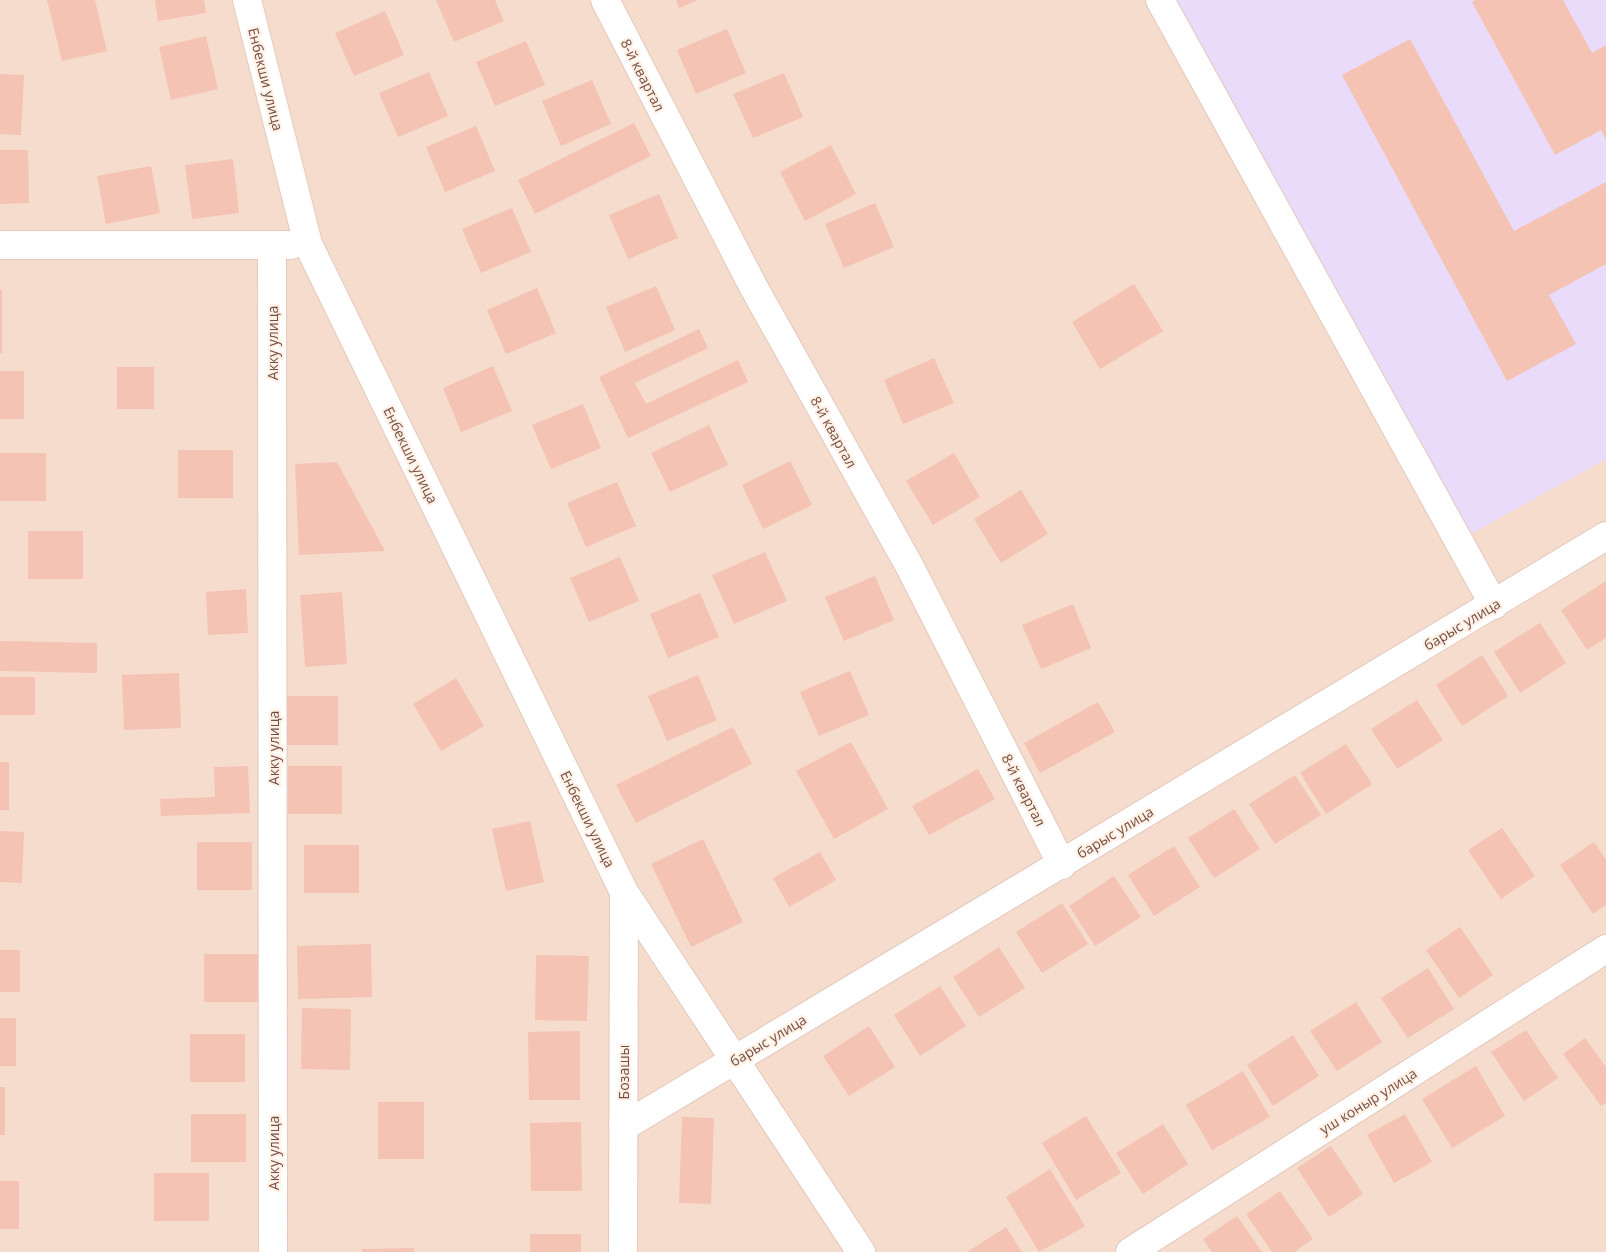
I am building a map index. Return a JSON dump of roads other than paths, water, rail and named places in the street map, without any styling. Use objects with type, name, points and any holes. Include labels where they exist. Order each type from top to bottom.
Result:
[{"type":"street","name":"Енбекши улица","points":[[247,0],[308,244],[624,892],[861,1252]]},
{"type":"street","name":"8-й квартал","points":[[605,0],[753,286],[910,567],[1062,864]]},
{"type":"street","points":[[1160,0],[1494,605]]},
{"type":"street","points":[[0,245],[308,244]]},
{"type":"street","name":"Акку улица","points":[[272,245],[273,1252]]},
{"type":"street","name":"барыс улица","points":[[623,1127],[1606,536]]},
{"type":"street","name":"Бозашы","points":[[623,1252],[624,892]]},
{"type":"street","name":"уш коныр улица","points":[[1130,1252],[1606,949]]}]
